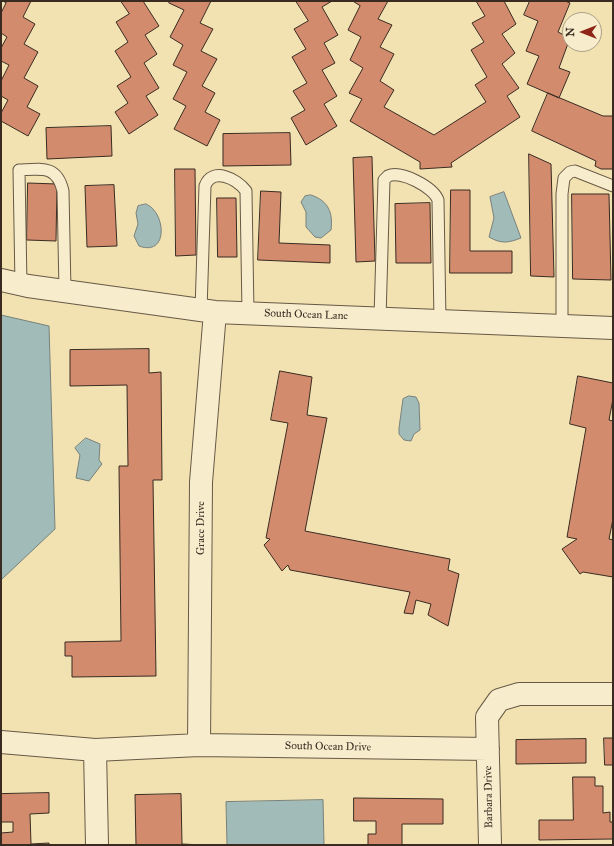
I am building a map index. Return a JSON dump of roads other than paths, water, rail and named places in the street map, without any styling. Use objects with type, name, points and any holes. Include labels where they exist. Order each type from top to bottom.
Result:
[{"type":"street","name":"South Ocean Lane","points":[[11,283],[208,311],[613,328]]},
{"type":"street","name":"Grace Drive","points":[[200,745],[201,482],[208,311]]},
{"type":"street","points":[[488,749],[488,717],[499,700],[519,694],[613,694]]},
{"type":"street","name":"South Ocean Drive","points":[[1,742],[95,750],[200,745],[488,749]]},
{"type":"street","name":"Barbara Drive","points":[[488,749],[490,845]]},
{"type":"street","points":[[95,750],[97,845]]},
{"type":"lane","points":[[11,283],[19,170],[49,170],[55,173],[61,180],[63,191],[65,291]]},
{"type":"lane","points":[[562,326],[562,194],[564,178],[570,172],[575,171],[613,186]]},
{"type":"lane","points":[[380,318],[384,180],[388,176],[398,174],[426,186],[435,193],[438,200],[440,321]]},
{"type":"lane","points":[[208,311],[205,186],[207,180],[211,177],[219,175],[237,182],[246,191],[248,313]]},
{"type":"water","points":[[504,192],[521,238],[505,242],[497,241],[489,237],[494,218],[490,197]]},
{"type":"water","points":[[311,195],[326,204],[330,213],[331,230],[321,238],[315,237],[306,227],[306,212],[301,202],[305,196]]},
{"type":"water","points":[[146,204],[158,215],[161,232],[160,240],[156,245],[149,248],[139,246],[134,236],[138,224],[136,213],[138,206]]},
{"type":"water","points":[[1,315],[49,326],[55,529],[1,580]]},
{"type":"water","points":[[409,396],[416,397],[419,403],[420,430],[414,434],[411,441],[404,440],[399,434],[403,399]]},
{"type":"water","points":[[86,438],[100,444],[99,460],[102,464],[89,481],[76,478],[80,455],[75,448]]},
{"type":"water","points":[[323,800],[324,845],[227,845],[226,802]]}]
